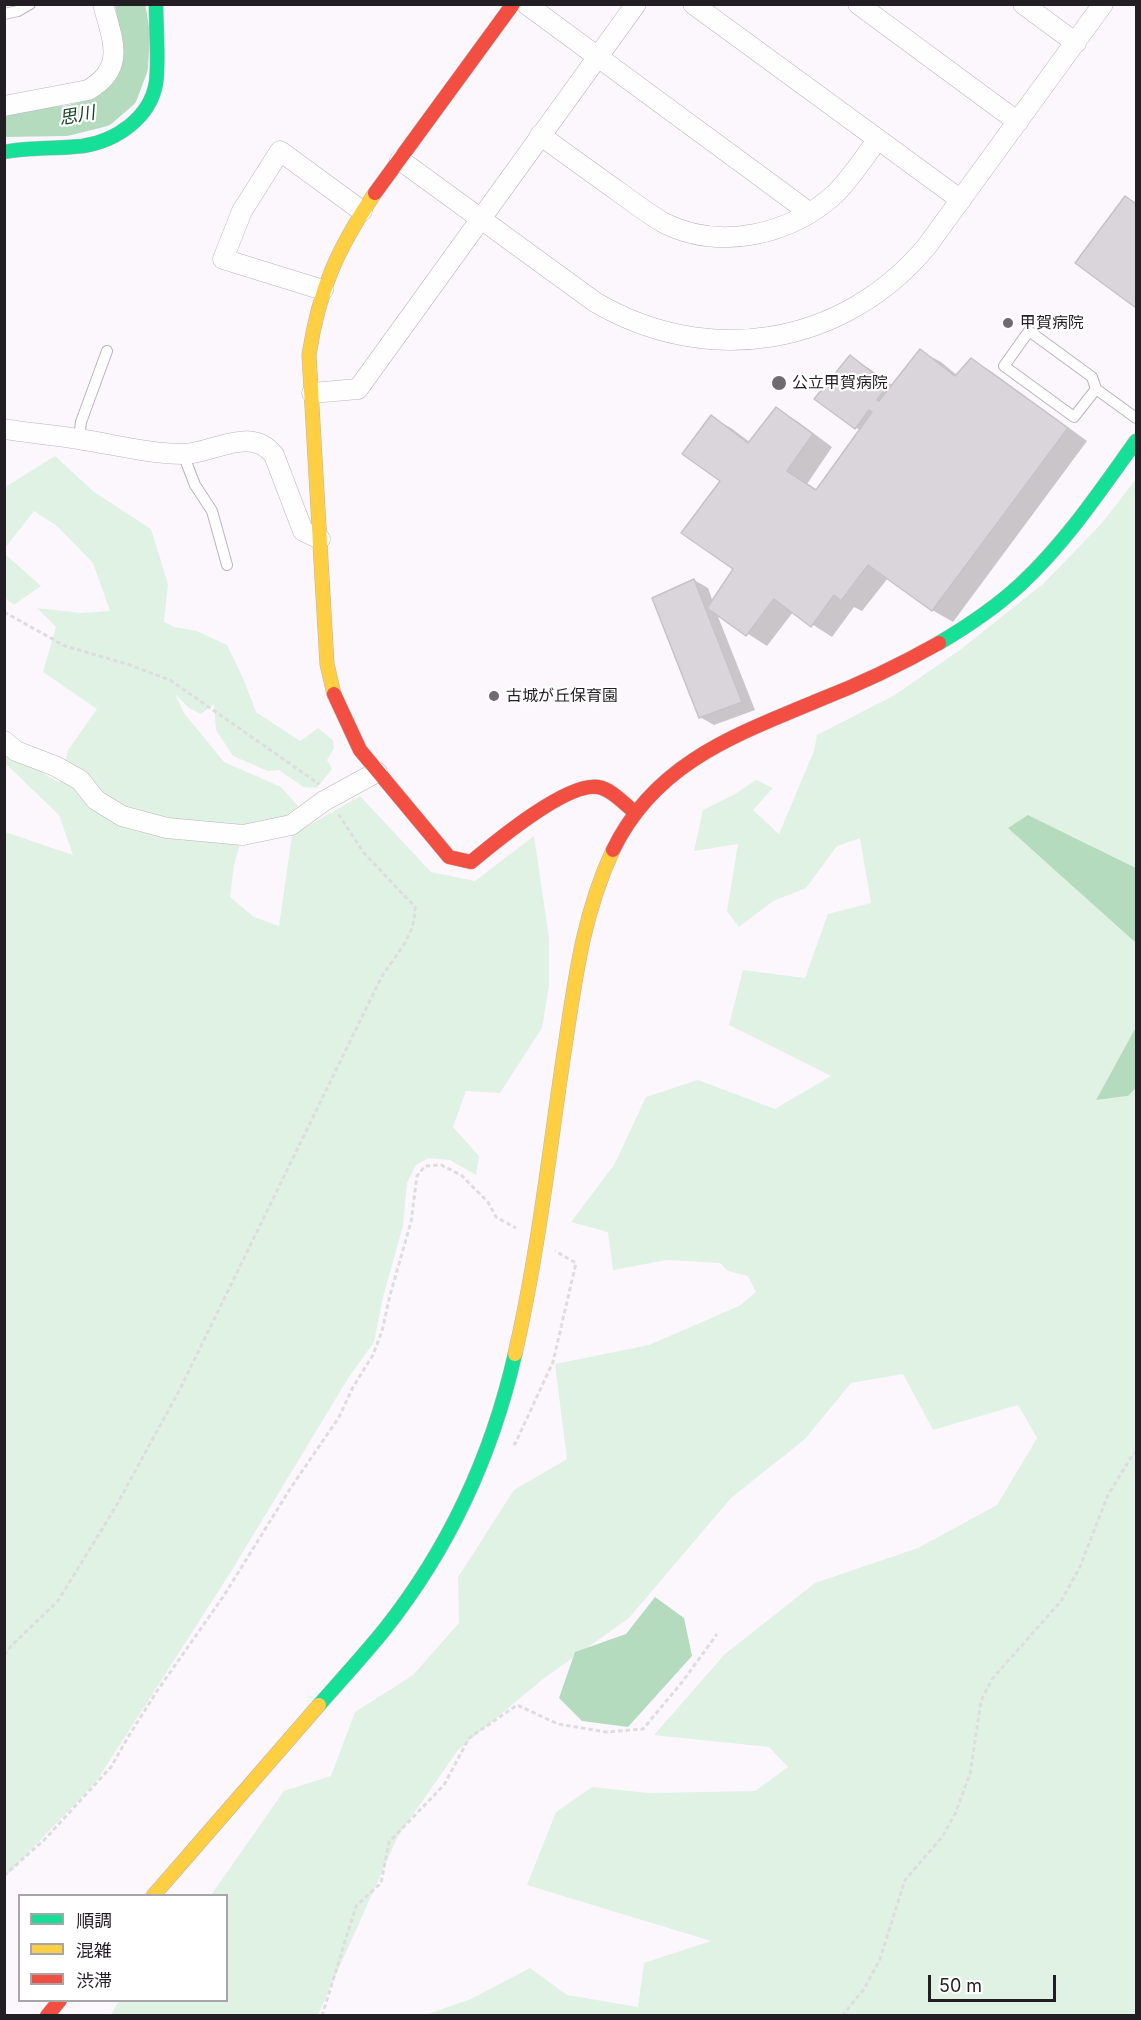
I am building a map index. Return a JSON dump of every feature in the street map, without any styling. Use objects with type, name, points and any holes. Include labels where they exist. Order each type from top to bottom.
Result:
[{"type":"street","points":[[4,106],[88,90],[98,85],[110,69],[115,56],[103,4]]},
{"type":"street","points":[[4,152],[35,147],[72,147],[96,143],[127,128],[139,118],[148,106],[156,82],[156,4]]},
{"type":"street","points":[[513,4],[362,211],[332,263],[323,290],[309,355],[327,664],[335,696],[360,750],[449,856],[471,862],[518,824],[587,786],[597,786],[636,813]]},
{"type":"street","points":[[526,4],[810,213]]},
{"type":"street","points":[[312,393],[358,389],[636,4]]},
{"type":"street","points":[[693,4],[961,200]]},
{"type":"street","points":[[858,4],[1018,122]]},
{"type":"street","points":[[1023,4],[1076,43]]},
{"type":"street","points":[[399,160],[595,302],[626,319],[671,334],[701,339],[740,341],[775,336],[811,327],[842,314],[873,297],[898,278],[919,256],[961,200],[1103,4]]},
{"type":"street","points":[[540,135],[651,215],[674,227],[711,236],[743,236],[773,230],[810,213],[846,182],[877,140]]},
{"type":"street","points":[[323,290],[223,259],[242,211],[280,151],[362,211]]},
{"type":"street","points":[[4,429],[79,439],[120,448],[183,454],[236,442],[261,443],[268,447],[274,455],[303,531],[320,539]]},
{"type":"street","points":[[155,1894],[385,1629],[454,1524],[477,1477],[506,1394],[532,1268],[582,937],[601,876],[618,840],[636,813],[662,783],[710,747],[750,727],[828,696],[920,653],[969,624],[998,603],[1020,585],[1065,539],[1137,441]]},
{"type":"street","points":[[4,741],[16,751],[55,766],[80,780],[96,800],[122,816],[167,828],[243,835],[291,825],[329,799],[377,772]]},
{"type":"street","points":[[47,2016],[59,2002]]},
{"type":"lane","points":[[4,14],[18,11],[30,4]]},
{"type":"lane","points":[[1096,389],[1074,417],[1004,366],[1029,332],[1092,377],[1096,389],[1137,418]]},
{"type":"lane","points":[[79,439],[81,422],[107,351]]},
{"type":"lane","points":[[183,454],[195,485],[212,510],[227,564]]},
{"type":"path","points":[[4,612],[65,646],[127,663],[170,680],[320,784],[364,853],[415,907],[412,931],[382,976],[180,1389],[115,1508],[58,1601],[4,1655]]},
{"type":"path","points":[[4,1876],[45,1839],[111,1767],[134,1728],[223,1597],[290,1489],[339,1417],[353,1388],[374,1355],[411,1222],[417,1176],[425,1166],[441,1165],[461,1175],[488,1202],[496,1217],[520,1231]]},
{"type":"path","points":[[491,1439],[515,1444],[553,1362],[576,1263],[555,1251]]},
{"type":"path","points":[[842,2016],[864,1989],[880,1959],[905,1880],[942,1837],[955,1814],[970,1774],[984,1693],[992,1679],[1061,1601],[1079,1569],[1108,1495],[1130,1459],[1137,1452]]},
{"type":"path","points":[[322,2016],[356,1906],[381,1883],[389,1842],[444,1785],[470,1738],[517,1705],[558,1724],[606,1732],[643,1729],[683,1681],[717,1634]]},
{"type":"shaded area","points":[[55,456],[94,492],[151,529],[168,584],[164,622],[174,627],[197,631],[227,645],[256,712],[300,741],[318,728],[333,740],[334,748],[327,760],[332,769],[317,788],[303,787],[279,770],[268,771],[233,756],[216,730],[214,704],[201,714],[189,708],[175,694],[184,713],[224,762],[281,787],[298,806],[277,822],[243,833],[234,865],[230,897],[254,917],[279,926],[292,835],[360,796],[431,872],[475,881],[534,836],[549,938],[549,986],[542,1028],[500,1093],[466,1091],[453,1127],[479,1156],[476,1175],[450,1160],[429,1158],[416,1165],[407,1183],[403,1226],[383,1297],[374,1342],[347,1380],[232,1570],[96,1782],[5,1877],[5,832],[73,855],[59,815],[5,763],[5,751],[60,783],[68,750],[97,709],[43,672],[56,627],[37,608],[81,613],[110,611],[93,563],[57,526],[34,511],[5,548],[5,487]]},
{"type":"shaded area","points":[[1136,479],[1136,868],[1028,815],[1092,903],[1136,943],[1136,1027],[1096,1100],[1128,1096],[1136,1088],[1136,2015],[425,2015],[471,1999],[530,1968],[567,1995],[638,2007],[644,1963],[711,1941],[527,1885],[556,1812],[592,1787],[649,1793],[755,1791],[788,1767],[769,1747],[654,1735],[725,1654],[815,1583],[918,1548],[997,1505],[1037,1438],[1018,1405],[933,1430],[903,1374],[851,1383],[805,1439],[731,1498],[629,1618],[543,1679],[458,1750],[398,1836],[318,2015],[110,2016],[118,2002],[228,2002],[228,1894],[212,1894],[284,1791],[331,1776],[355,1712],[413,1675],[459,1623],[458,1577],[514,1490],[567,1459],[555,1364],[649,1345],[739,1306],[756,1292],[748,1276],[728,1271],[720,1263],[667,1260],[613,1270],[608,1232],[571,1222],[614,1165],[646,1097],[698,1080],[775,1109],[831,1076],[729,1025],[743,970],[805,978],[828,914],[871,903],[860,838],[837,846],[806,888],[773,901],[739,927],[727,911],[738,844],[694,851],[703,810],[735,794],[756,780],[773,788],[753,810],[779,834],[814,751],[817,735],[893,696],[960,650],[1044,583],[1102,523]]},
{"type":"shaded area","points":[[5,554],[41,586],[14,605],[5,598]]},
{"type":"shaded area","points":[[1028,815],[1136,868],[1136,943],[1008,828]]},
{"type":"shaded area","points":[[1136,1027],[1136,1088],[1128,1096],[1096,1100]]},
{"type":"shaded area","points":[[655,1597],[684,1618],[692,1656],[628,1727],[582,1721],[559,1698],[575,1652],[626,1634]]},
{"type":"building","points":[[1125,196],[1135,203],[1136,201],[1136,308],[1075,263]]},
{"type":"building","name":"公立甲賀病院","points":[[920,349],[955,376],[971,358],[1068,428],[932,611],[868,565],[841,601],[834,595],[811,627],[774,599],[746,636],[707,608],[733,569],[681,533],[720,481],[682,454],[711,415],[748,443],[776,407],[813,434],[787,471],[816,490],[872,412],[869,410],[855,429],[814,399],[850,355],[888,385],[877,400],[879,401]]},
{"type":"building","points":[[694,579],[742,702],[699,718],[652,598]]},
{"type":"waterway","name":"思川","points":[[4,122],[66,121],[102,112],[123,94],[133,67],[135,34],[130,4]]},
{"type":"traffic: fast","points":[[4,152],[83,146],[107,139],[130,126],[147,107],[156,83],[156,4]]},
{"type":"traffic: fast","points":[[939,643],[992,608],[1037,568],[1082,516],[1136,441]]},
{"type":"traffic: fast","points":[[319,1705],[385,1629],[408,1598],[448,1533],[481,1464],[515,1354]]},
{"type":"traffic: slow","points":[[334,694],[327,664],[309,355],[318,310],[332,270],[350,232],[375,193]]},
{"type":"traffic: slow","points":[[515,1354],[537,1242],[581,950],[594,900],[613,850]]},
{"type":"traffic: slow","points":[[155,1894],[319,1705]]},
{"type":"traffic: jam","points":[[375,193],[513,4]]},
{"type":"traffic: jam","points":[[613,850],[630,820],[651,795],[674,774],[700,756],[757,726],[880,674],[939,643]]},
{"type":"traffic: jam","points":[[334,694],[360,750],[449,857],[471,862],[532,815],[568,794],[585,788],[603,788],[636,813]]},
{"type":"traffic: jam","points":[[47,2016],[58,2002]]},
{"type":"place","name":"甲賀病院","points":[[1008,323]]},
{"type":"place","name":"公立甲賀病院","points":[[779,383]]},
{"type":"place","name":"古城が丘保育園","points":[[494,696]]}]
